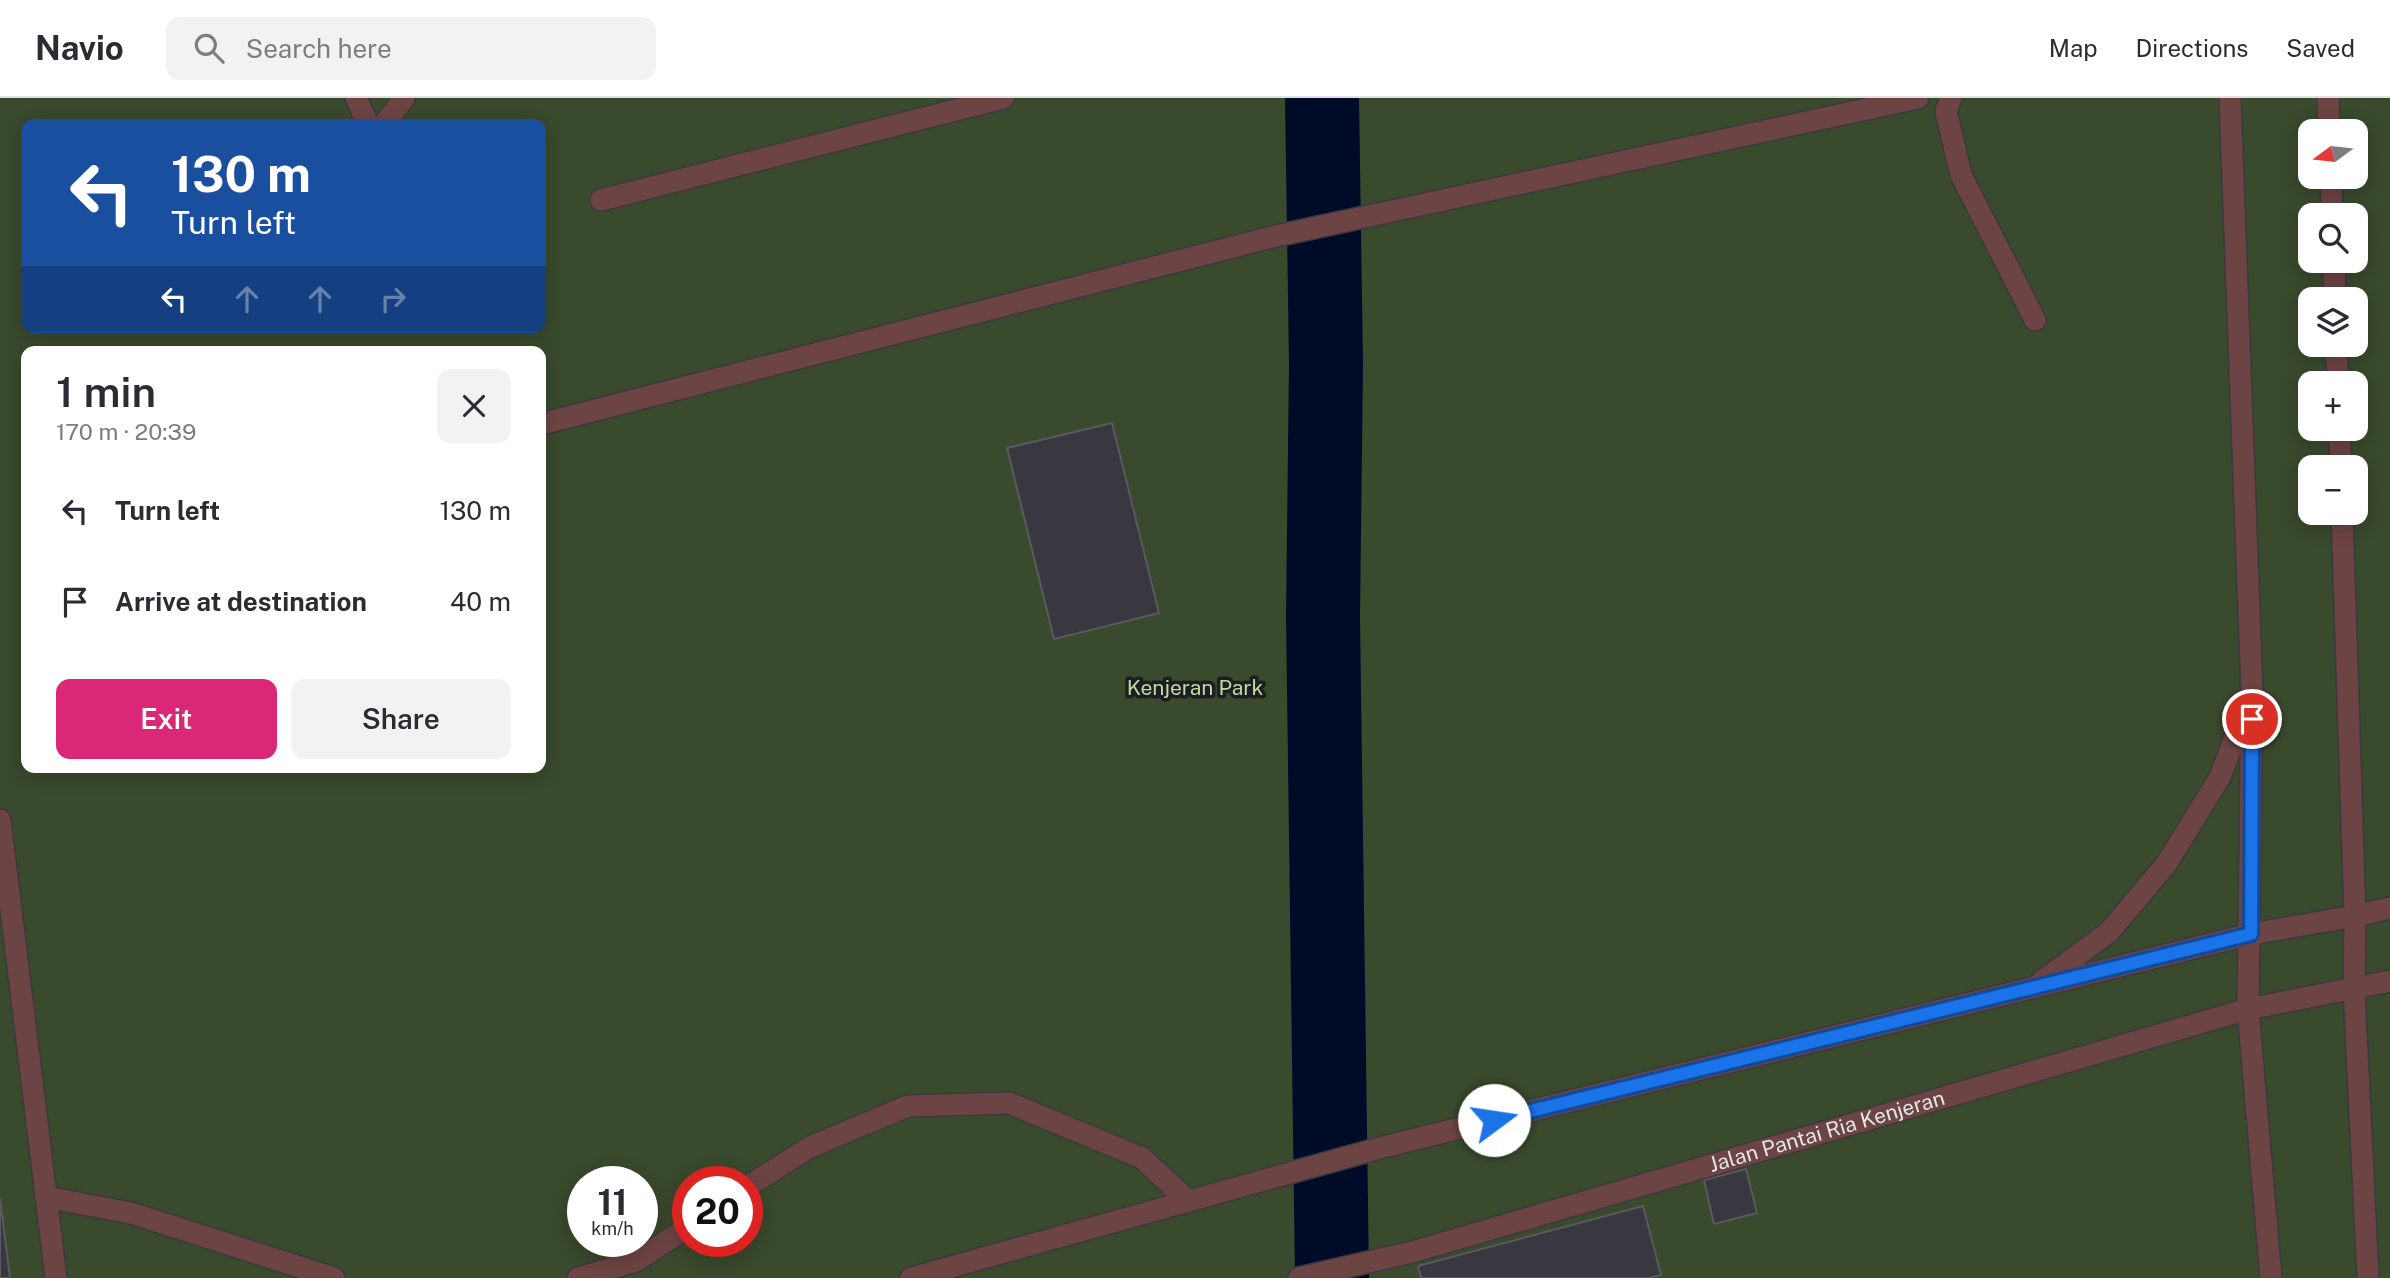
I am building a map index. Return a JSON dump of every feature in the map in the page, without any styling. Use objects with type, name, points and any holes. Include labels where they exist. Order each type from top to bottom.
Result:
[{"type":"lane","points":[[356,98],[366,119]]},
{"type":"lane","points":[[388,119],[404,98]]},
{"type":"lane","points":[[601,200],[1003,98]]},
{"type":"lane","points":[[546,423],[1276,236],[1918,98]]},
{"type":"lane","points":[[1951,98],[1946,111],[1961,175],[2035,320]]},
{"type":"lane","points":[[2230,98],[2252,692],[2248,1009],[2271,1278]]},
{"type":"lane","points":[[2328,98],[2329,119]]},
{"type":"lane","points":[[2342,525],[2355,916],[2354,989],[2368,1278]]},
{"type":"lane","points":[[2031,989],[2109,932],[2167,863],[2220,777],[2252,692]]},
{"type":"lane","points":[[0,820],[56,1278]]},
{"type":"lane","points":[[911,1278],[1387,1146],[2251,934],[2390,908]]},
{"type":"lane","name":"Jalan Pantai Ria Kenjeran","points":[[1299,1278],[1412,1252],[2248,1009],[2390,981]]},
{"type":"lane","points":[[763,1177],[810,1147],[908,1106],[1009,1103],[1142,1158],[1188,1201]]},
{"type":"lane","points":[[46,1197],[131,1213],[334,1278]]},
{"type":"lane","points":[[578,1278],[636,1261],[672,1237]]},
{"type":"green space","name":"Kenjeran Park","points":[[0,98],[2390,98],[2390,1278],[0,1278]]},
{"type":"building","points":[[1112,423],[1159,613],[1054,639],[1007,448]]},
{"type":"building","points":[[1746,1169],[1757,1213],[1714,1224],[1704,1180]]},
{"type":"building","points":[[0,1198],[10,1278],[0,1278]]},
{"type":"building","points":[[1643,1206],[1661,1275],[1649,1278],[1421,1278],[1418,1266]]},
{"type":"waterway","points":[[1322,98],[1326,364],[1323,616],[1332,1278]]},
{"type":"route","points":[[1494,1120],[2251,934],[2252,719]]}]
